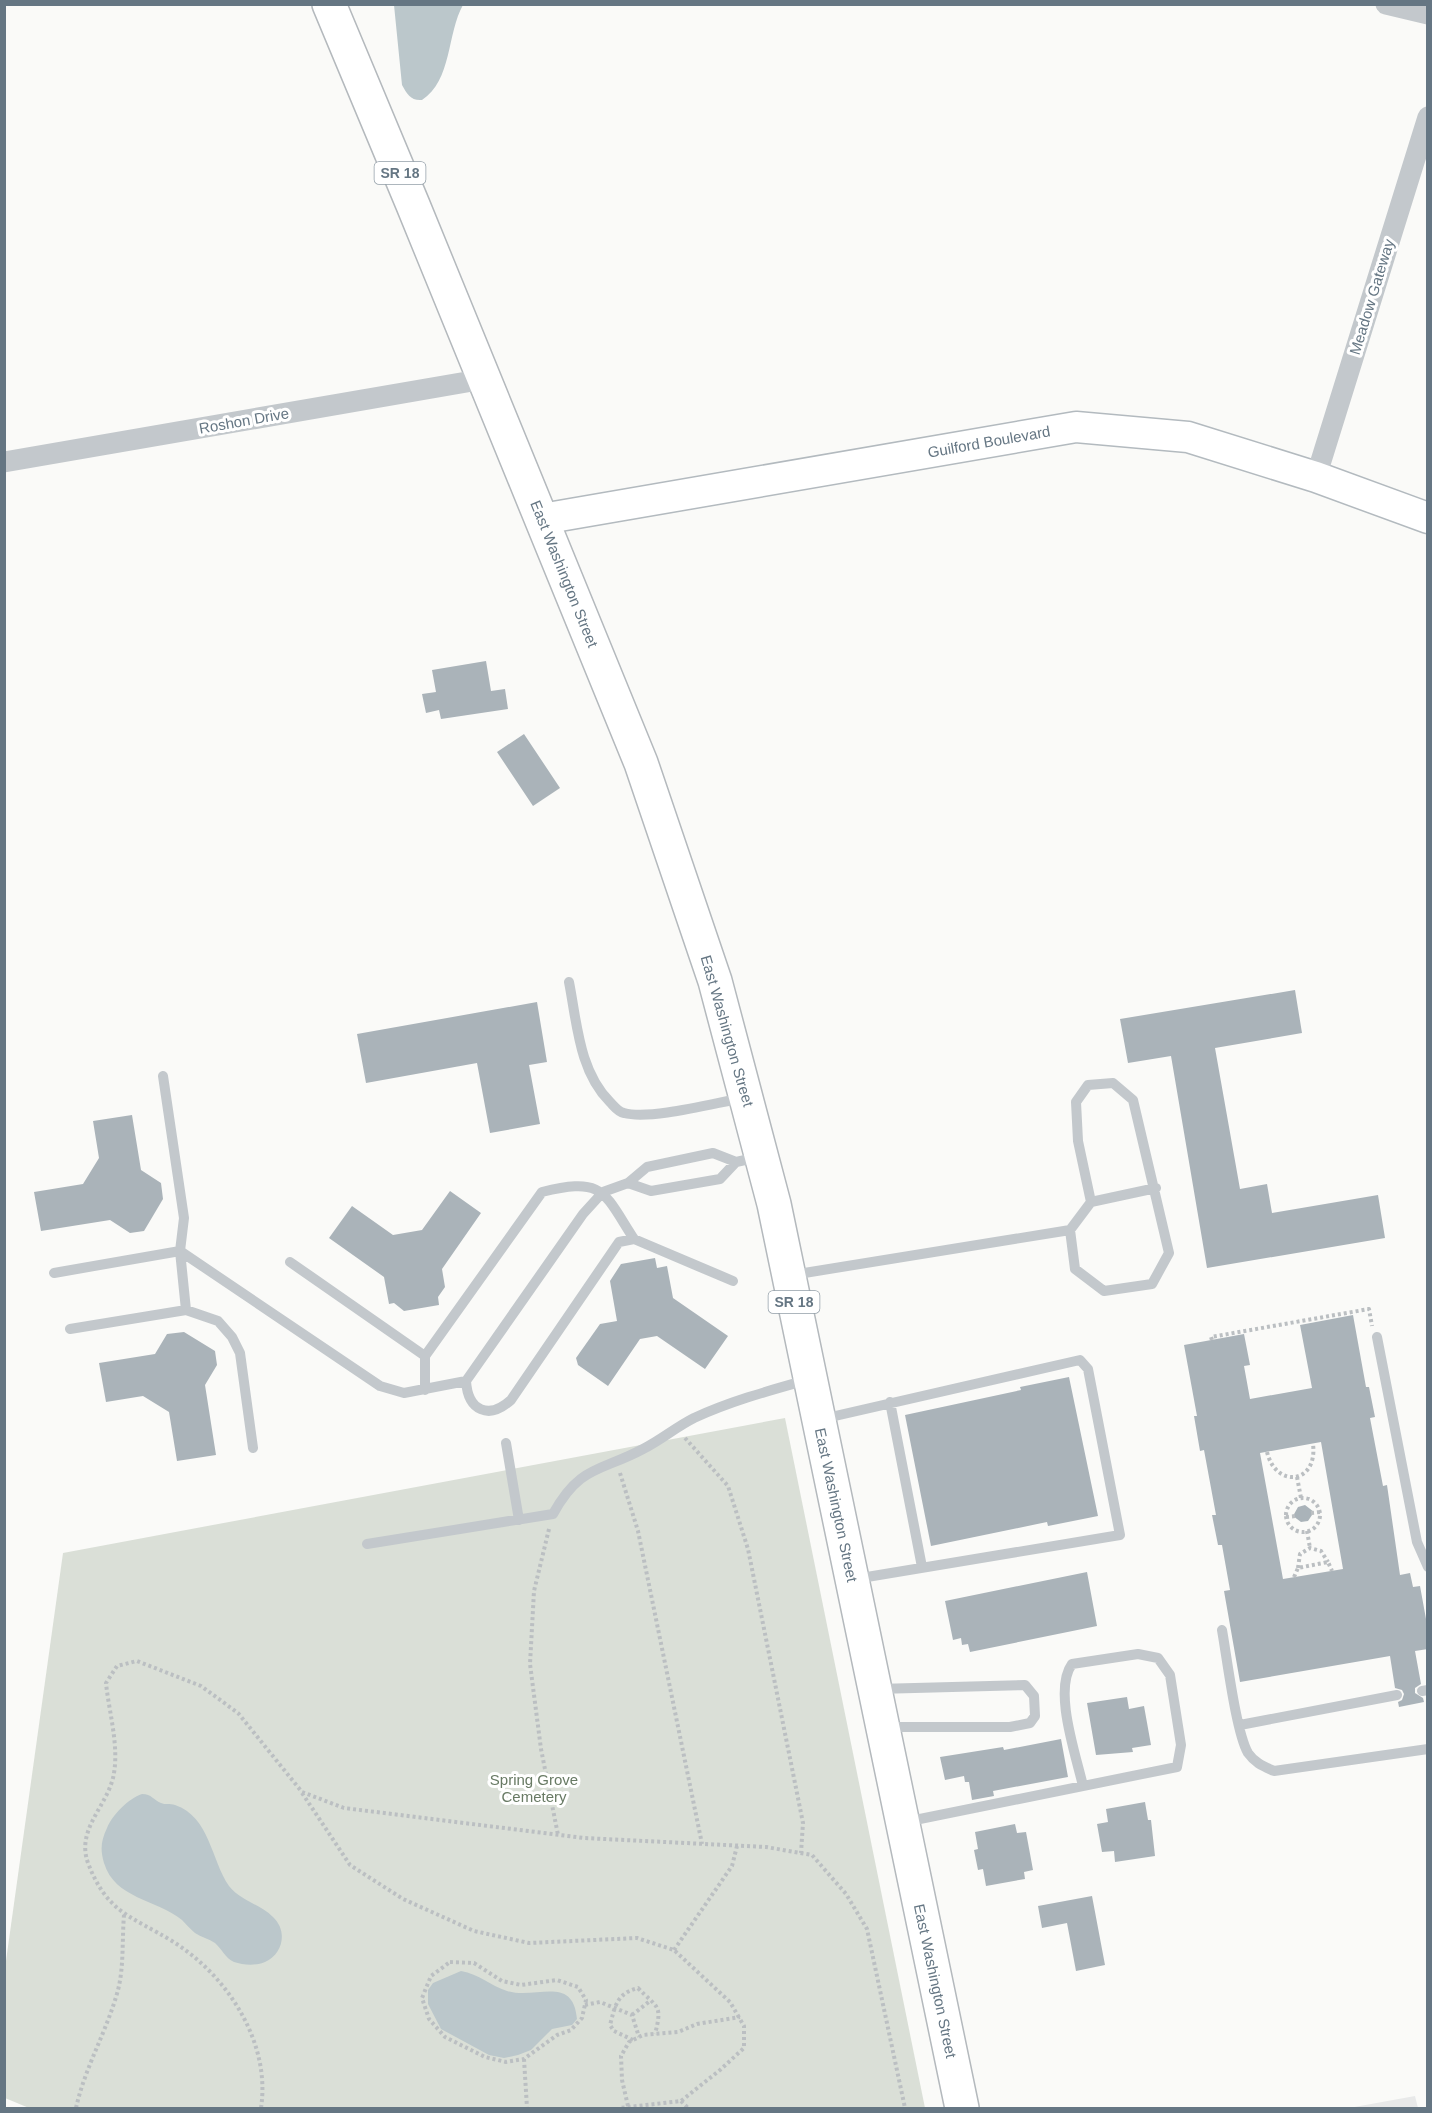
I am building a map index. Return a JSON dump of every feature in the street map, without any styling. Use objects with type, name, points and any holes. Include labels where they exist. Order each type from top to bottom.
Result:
[{"type":"highway","name":"East Washington Street","points":[[328,4],[542,519],[636,753],[680,872],[715,981],[746,1097],[749,1160],[789,1276],[962,2109]]},
{"type":"street","points":[[1386,4],[1428,14]]},
{"type":"street","name":"Meadow Gateway","points":[[1316,477],[1420,168],[1428,117]]},
{"type":"street","name":"Roshon Drive","points":[[4,462],[484,379]]},
{"type":"street","name":"Guilford Boulevard","points":[[542,519],[1076,427],[1188,437],[1316,477],[1428,518]]},
{"type":"lane","points":[[569,982],[588,1075],[621,1113],[674,1110],[746,1097]]},
{"type":"lane","points":[[163,1076],[184,1218],[180,1251],[186,1310]]},
{"type":"lane","points":[[1070,1230],[1075,1269],[1104,1291],[1152,1284],[1168,1253],[1155,1188],[1133,1101],[1113,1083],[1088,1085],[1076,1102],[1078,1141],[1091,1202]]},
{"type":"lane","points":[[634,1239],[619,1242],[511,1400],[500,1410],[487,1411],[476,1407],[467,1395],[466,1382],[583,1214],[603,1192],[628,1183],[647,1167],[713,1153],[749,1160]]},
{"type":"lane","points":[[628,1183],[651,1191],[720,1179],[749,1160]]},
{"type":"lane","points":[[425,1390],[425,1356],[542,1192],[568,1186],[587,1187],[603,1192],[634,1239],[733,1281]]},
{"type":"lane","points":[[789,1276],[1070,1230],[1091,1202],[1155,1188]]},
{"type":"lane","points":[[54,1273],[180,1251],[380,1386],[404,1393],[466,1382]]},
{"type":"lane","points":[[290,1262],[425,1356]]},
{"type":"lane","points":[[70,1329],[186,1310],[218,1321],[232,1337],[240,1353],[254,1448]]},
{"type":"lane","points":[[1377,1337],[1417,1542],[1428,1567]]},
{"type":"lane","points":[[819,1420],[1080,1360],[1088,1370],[1120,1535],[852,1580]]},
{"type":"lane","points":[[367,1544],[553,1514],[580,1478],[642,1450],[675,1430],[733,1401],[810,1379]]},
{"type":"lane","points":[[890,1402],[922,1567]]},
{"type":"lane","points":[[506,1443],[519,1520]]},
{"type":"lane","points":[[1222,1630],[1240,1725],[1247,1751],[1257,1764],[1274,1771],[1428,1749]]},
{"type":"lane","points":[[902,1822],[1083,1786],[1177,1767],[1181,1745],[1170,1675],[1158,1658],[1138,1654],[1072,1664],[1065,1673],[1065,1708],[1083,1786]]},
{"type":"lane","points":[[874,1689],[1025,1685],[1034,1696],[1035,1716],[1030,1723],[1010,1727],[882,1727]]},
{"type":"lane","points":[[1240,1725],[1396,1695]]},
{"type":"path","points":[[1212,1340],[1211,1337],[1369,1309],[1373,1334],[1377,1337]]},
{"type":"path","points":[[675,1430],[698,1450],[728,1486],[748,1549],[803,1823],[801,1853]]},
{"type":"path","points":[[1267,1452],[1276,1471],[1284,1476],[1297,1477],[1310,1469],[1313,1461],[1313,1444]]},
{"type":"path","points":[[616,1460],[638,1531],[702,1844]]},
{"type":"path","points":[[1297,1477],[1301,1498]]},
{"type":"path","points":[[1301,1498],[1312,1500],[1320,1512],[1316,1526],[1306,1531],[1296,1530],[1286,1517],[1291,1502],[1301,1498]]},
{"type":"path","points":[[1311,1513],[1320,1512]]},
{"type":"path","points":[[553,1514],[534,1591],[530,1664],[541,1749],[558,1835]]},
{"type":"path","points":[[1286,1517],[1296,1516]]},
{"type":"path","points":[[1306,1531],[1310,1548]]},
{"type":"path","points":[[1294,1577],[1300,1554],[1310,1548],[1321,1551],[1332,1571]]},
{"type":"path","points":[[1298,1568],[1328,1562]]},
{"type":"path","points":[[261,2109],[259,2051],[245,2018],[217,1979],[174,1942],[124,1915],[101,1890],[87,1860],[86,1832],[112,1778],[114,1742],[106,1683],[117,1666],[137,1661],[201,1686],[238,1713],[302,1792],[350,1865],[403,1899],[474,1931],[529,1943],[637,1938],[674,1950],[730,2002],[744,2025],[744,2048],[681,2101],[628,2106],[620,2109]]},
{"type":"path","points":[[302,1792],[344,1808],[558,1835],[766,1847],[812,1855],[846,1894],[867,1929],[905,2109]]},
{"type":"path","points":[[674,1950],[732,1866],[737,1846]]},
{"type":"path","points":[[75,2109],[81,2083],[103,2035],[119,1987],[124,1915]]},
{"type":"path","points":[[450,1962],[474,1963],[502,1981],[521,1985],[557,1980],[578,1987],[586,2000],[582,2018],[572,2030],[557,2035],[524,2059],[506,2062],[485,2057],[445,2037],[429,2019],[422,1998],[431,1976],[450,1962]]},
{"type":"path","points":[[633,2040],[614,2031],[610,2025],[616,2000],[627,1990],[638,1988],[660,2014],[655,2034]]},
{"type":"path","points":[[632,2015],[650,2001]]},
{"type":"path","points":[[585,2005],[600,2002],[632,2015],[639,2037]]},
{"type":"path","points":[[628,2106],[622,2080],[621,2056],[633,2040],[655,2034],[678,2032],[697,2024],[740,2018]]},
{"type":"path","points":[[524,2059],[527,2109]]},
{"type":"path","points":[[681,2101],[688,2109]]},
{"type":"shaded area","points":[[394,5],[463,5],[439,81],[432,92],[422,100],[412,98],[402,85]]},
{"type":"shaded area","points":[[142,1794],[163,1804],[175,1805],[196,1819],[203,1829],[229,1886],[268,1913],[278,1923],[282,1935],[276,1954],[265,1962],[254,1965],[234,1962],[215,1943],[195,1933],[172,1913],[127,1891],[109,1875],[102,1853],[105,1833],[113,1817],[121,1808],[131,1799]]},
{"type":"shaded area","points":[[461,1971],[507,1991],[561,1993],[568,1997],[574,2005],[577,2019],[572,2025],[552,2029],[531,2050],[504,2058],[489,2055],[441,2029],[428,2004],[428,1990],[433,1983]]},
{"type":"shaded area","points":[[1415,2096],[1418,2108],[1349,2108]]},
{"type":"green space","name":"Spring Grove Cemetery","points":[[785,1418],[925,2108],[29,2108],[5,2098],[5,1968],[63,1553]]},
{"type":"building","points":[[486,661],[491,691],[505,689],[508,709],[441,719],[439,710],[426,713],[422,694],[436,692],[432,670]]},
{"type":"building","points":[[524,734],[560,788],[533,806],[497,752]]},
{"type":"building","points":[[1295,990],[1302,1033],[1215,1048],[1240,1189],[1267,1184],[1272,1213],[1378,1195],[1385,1238],[1207,1268],[1171,1056],[1128,1063],[1120,1019]]},
{"type":"building","points":[[537,1002],[547,1062],[529,1065],[540,1124],[490,1133],[477,1063],[366,1083],[357,1034]]},
{"type":"building","points":[[132,1115],[141,1170],[161,1183],[163,1199],[144,1231],[130,1233],[110,1220],[41,1231],[34,1192],[83,1184],[99,1158],[93,1121]]},
{"type":"building","points":[[450,1191],[481,1213],[442,1269],[445,1287],[438,1297],[439,1305],[404,1311],[394,1303],[389,1304],[384,1277],[329,1238],[352,1206],[393,1235],[422,1230]]},
{"type":"building","points":[[655,1258],[657,1268],[667,1266],[673,1298],[728,1336],[705,1369],[657,1336],[640,1339],[608,1386],[578,1365],[576,1358],[600,1324],[617,1321],[610,1281],[621,1264]]},
{"type":"building","points":[[1353,1315],[1366,1387],[1369,1387],[1375,1417],[1370,1418],[1383,1486],[1387,1485],[1400,1575],[1410,1573],[1413,1587],[1420,1586],[1428,1630],[1428,1649],[1415,1651],[1421,1684],[1415,1688],[1415,1693],[1423,1698],[1424,1702],[1399,1707],[1398,1702],[1402,1700],[1404,1694],[1402,1690],[1395,1688],[1390,1656],[1240,1682],[1224,1591],[1230,1590],[1222,1545],[1218,1545],[1212,1515],[1216,1515],[1204,1450],[1200,1451],[1194,1416],[1197,1416],[1184,1345],[1244,1334],[1250,1365],[1244,1366],[1250,1399],[1312,1388],[1300,1325]],"holes":[[[1321,1442],[1343,1569],[1283,1579],[1260,1453]]]},
{"type":"building","points":[[184,1332],[215,1351],[217,1365],[205,1385],[216,1455],[177,1461],[169,1412],[143,1396],[106,1402],[99,1363],[155,1354],[167,1334]]},
{"type":"building","points":[[1069,1377],[1098,1516],[1048,1526],[1047,1522],[931,1546],[905,1415],[1021,1390],[1020,1387]]},
{"type":"building","points":[[1305,1505],[1314,1512],[1308,1521],[1301,1522],[1293,1516],[1298,1507]]},
{"type":"building","points":[[1087,1572],[1097,1626],[970,1652],[968,1644],[962,1645],[961,1638],[953,1640],[945,1601]]},
{"type":"building","points":[[1127,1697],[1129,1709],[1144,1706],[1151,1745],[1132,1748],[1133,1752],[1096,1755],[1087,1703]]},
{"type":"building","points":[[1061,1739],[1068,1777],[993,1791],[994,1796],[972,1800],[969,1782],[965,1782],[964,1776],[945,1780],[940,1757],[1003,1747],[1004,1750]]},
{"type":"building","points":[[1145,1802],[1148,1820],[1151,1820],[1155,1856],[1115,1862],[1114,1851],[1102,1852],[1097,1824],[1108,1822],[1106,1809]]},
{"type":"building","points":[[1015,1824],[1017,1833],[1026,1832],[1033,1870],[1024,1872],[1025,1879],[986,1886],[983,1869],[978,1870],[974,1850],[978,1849],[975,1832]]},
{"type":"building","points":[[1092,1896],[1105,1965],[1076,1971],[1067,1923],[1042,1928],[1038,1906]]}]
